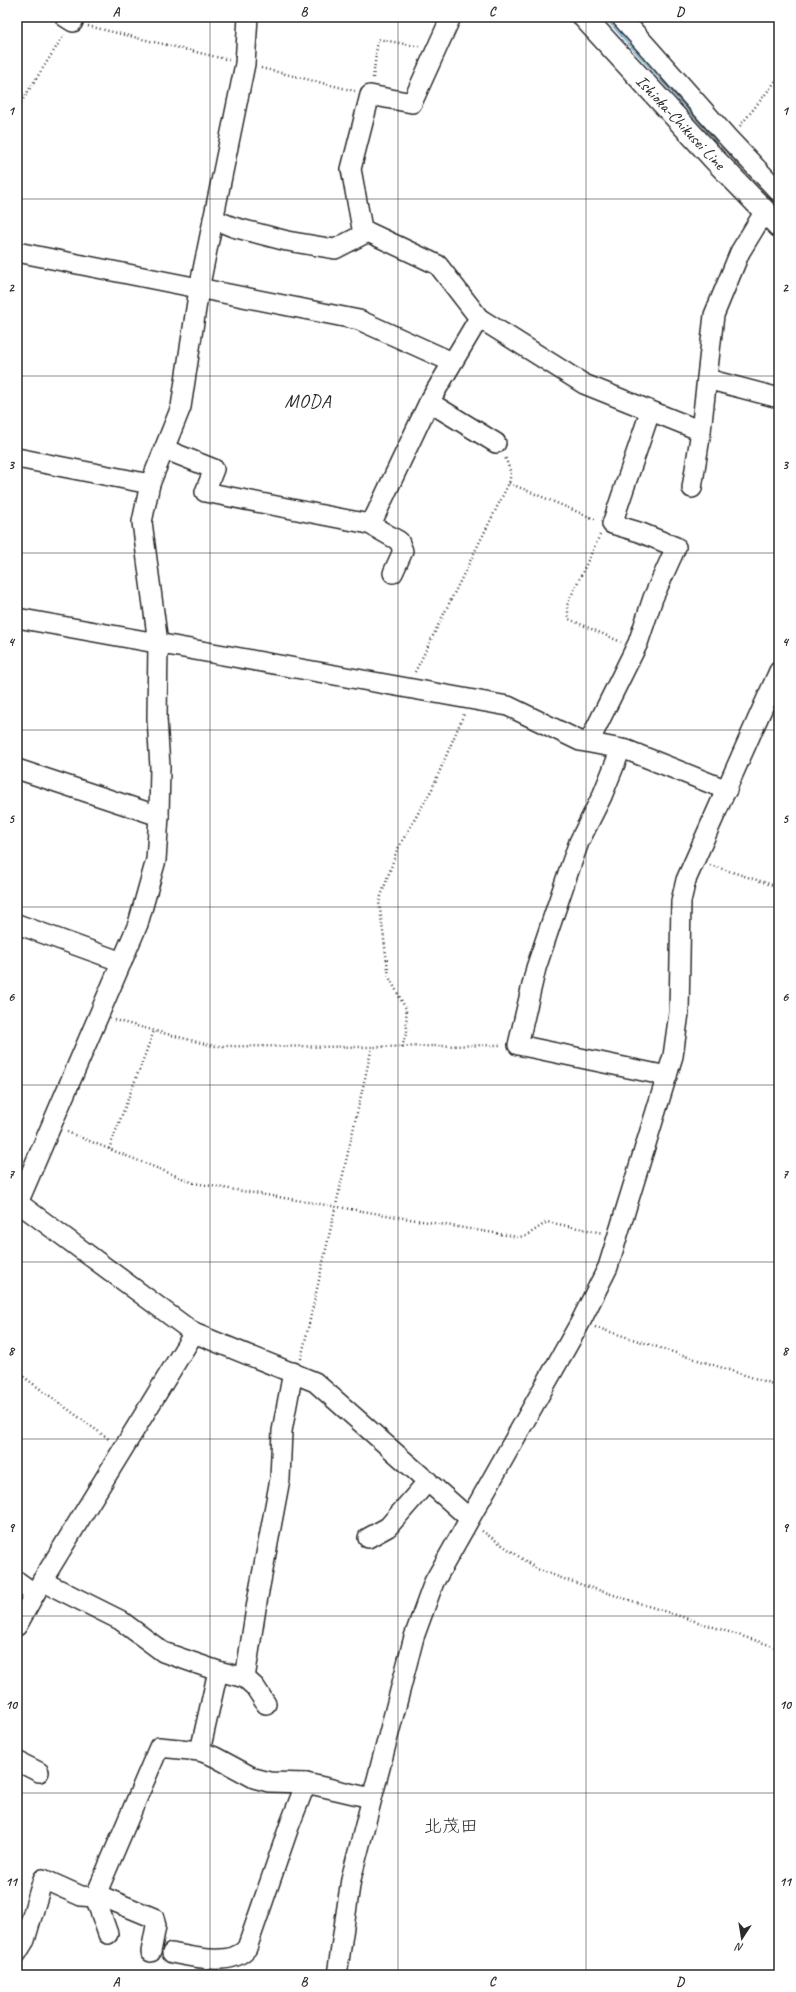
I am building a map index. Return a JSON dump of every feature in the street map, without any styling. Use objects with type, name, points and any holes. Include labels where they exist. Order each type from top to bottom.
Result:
[{"type":"main road","name":"Ishioka-Chikusei Line","points":[[584,17],[716,161],[772,219]]},
{"type":"street","points":[[248,17],[245,64],[199,289],[181,407],[150,484],[142,522],[158,643],[157,718],[160,767],[156,860],[138,924],[18,1203],[194,1333],[315,1382],[470,1518]]},
{"type":"street","points":[[363,234],[351,169],[370,95],[412,103],[451,17]]},
{"type":"street","points":[[621,17],[729,139],[779,192]]},
{"type":"street","points":[[213,219],[233,227],[287,241],[335,249],[368,232],[438,265],[479,318],[584,384],[650,412],[701,431]]},
{"type":"street","points":[[692,488],[701,431],[714,315],[740,252],[772,219]]},
{"type":"street","points":[[17,252],[359,320],[452,362]]},
{"type":"street","points":[[369,524],[375,516],[429,402],[479,318]]},
{"type":"street","points":[[707,379],[779,398]]},
{"type":"street","points":[[429,402],[496,443]]},
{"type":"street","points":[[589,742],[635,648],[654,598],[676,547],[639,532],[609,524],[650,412]]},
{"type":"street","points":[[164,449],[214,469],[205,492],[369,524],[399,541],[403,551],[393,573]]},
{"type":"street","points":[[17,458],[150,484]]},
{"type":"street","points":[[17,618],[508,706],[580,741],[621,749],[727,790]]},
{"type":"street","points":[[338,1975],[350,1879],[414,1637],[434,1582],[580,1323],[608,1267],[673,1056],[679,1013],[682,901],[686,880],[779,671]]},
{"type":"street","points":[[621,749],[602,796],[579,842],[566,876],[536,968],[518,1045],[667,1076]]},
{"type":"street","points":[[17,769],[159,816]]},
{"type":"street","points":[[17,924],[122,962]]},
{"type":"street","points":[[17,1626],[39,1587],[194,1333]]},
{"type":"street","points":[[245,1678],[257,1602],[280,1479],[282,1431],[295,1374]]},
{"type":"street","points":[[368,1538],[388,1527],[428,1481]]},
{"type":"street","points":[[17,1582],[39,1587],[120,1620],[163,1652],[218,1671],[245,1678],[255,1687],[266,1704]]},
{"type":"street","points":[[200,1751],[218,1671]]},
{"type":"street","points":[[108,1934],[96,1896],[159,1747],[200,1751],[215,1757],[254,1778],[269,1782],[306,1783],[371,1798]]},
{"type":"street","points":[[17,1761],[39,1772]]},
{"type":"street","points":[[172,1953],[209,1960],[219,1967],[243,1953],[247,1948],[290,1824],[306,1783]]},
{"type":"street","points":[[17,1953],[25,1940],[23,1925],[43,1879],[81,1896],[96,1896],[154,1918],[156,1926],[151,1952]]},
{"type":"path","points":[[17,122],[20,104],[69,20],[370,95],[378,39],[435,50]]},
{"type":"path","points":[[729,139],[779,77]]},
{"type":"path","points":[[409,688],[414,674],[509,483],[510,473],[506,460],[496,443]]},
{"type":"path","points":[[509,483],[609,524],[567,605],[569,619],[635,648]]},
{"type":"path","points":[[402,1047],[407,1031],[406,1009],[389,977],[379,902],[397,850],[432,789],[470,699]]},
{"type":"path","points":[[694,860],[779,887]]},
{"type":"path","points":[[98,1016],[213,1046],[402,1047],[518,1045]]},
{"type":"path","points":[[109,1149],[154,1031]]},
{"type":"path","points":[[295,1374],[372,1047]]},
{"type":"path","points":[[52,1126],[194,1183],[518,1236],[526,1236],[547,1222],[554,1222],[617,1236]]},
{"type":"path","points":[[580,1323],[779,1386]]},
{"type":"path","points":[[17,1372],[123,1450]]},
{"type":"path","points":[[470,1518],[484,1534],[537,1569],[564,1580],[779,1648]]},
{"type":"water","points":[[604,17],[609,17],[669,82],[665,85]]},
{"type":"waterway","points":[[663,80],[717,140]]},
{"type":"waterway","points":[[722,145],[742,166]]},
{"type":"waterway","points":[[770,196],[779,205]]},
{"type":"district","name":"MODA","points":[[308,400]]},
{"type":"district","name":"北茂田","points":[[451,1826]]}]
